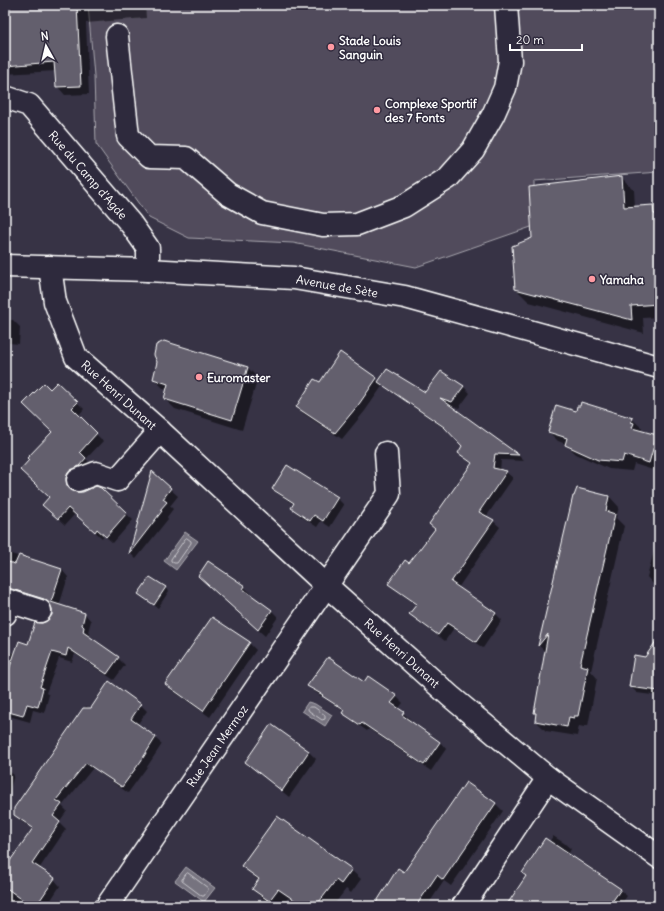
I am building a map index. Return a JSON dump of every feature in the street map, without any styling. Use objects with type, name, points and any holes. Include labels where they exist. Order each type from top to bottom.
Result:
[{"type":"street","points":[[117,36],[128,136],[149,157],[186,158],[228,194],[262,213],[322,225],[357,224],[404,206],[448,178],[473,150],[493,115],[505,88],[510,61],[506,5]]},
{"type":"street","name":"Rue du Camp d'Agde","points":[[5,97],[29,106],[131,224],[148,248],[148,270]]},
{"type":"street","name":"Avenue de Sète","points":[[5,266],[148,270],[294,278],[404,297],[659,367]]},
{"type":"street","name":"Rue Henri Dunant","points":[[50,267],[55,302],[76,357],[160,431],[327,586],[450,696],[548,778],[659,857]]},
{"type":"street","name":"Rue Henri Dunant","points":[[78,480],[96,473],[117,480],[160,431]]},
{"type":"street","name":"Rue Jean Mermoz","points":[[107,906],[389,494],[386,454]]},
{"type":"street","points":[[5,614],[9,601],[40,611]]},
{"type":"street","points":[[463,906],[548,778]]},
{"type":"shaded area","name":"Complexe Sportif des 7 Fonts","points":[[88,5],[659,5],[659,172],[534,181],[534,226],[416,267],[293,243],[189,238],[149,218],[96,144],[94,76]]},
{"type":"water","points":[[185,532],[198,541],[176,570],[164,561]]},
{"type":"water","points":[[308,702],[315,704],[332,715],[325,726],[302,711]]},
{"type":"water","points":[[186,867],[215,888],[204,902],[175,881]]},
{"type":"building","points":[[5,5],[77,5],[81,86],[56,87],[54,62],[5,66]]},
{"type":"building","points":[[622,176],[624,207],[653,205],[654,214],[659,214],[659,304],[631,306],[632,320],[515,289],[512,246],[532,238],[529,187]]},
{"type":"building","points":[[164,341],[248,367],[232,420],[164,399],[168,384],[153,379],[157,362],[154,355],[156,345]]},
{"type":"building","points":[[340,352],[377,378],[359,404],[335,433],[296,407],[314,379],[320,382]]},
{"type":"building","points":[[387,369],[425,392],[441,371],[464,386],[452,402],[440,398],[519,455],[495,454],[493,468],[507,471],[479,512],[494,520],[451,582],[496,613],[476,642],[447,623],[438,635],[409,614],[417,604],[388,584],[405,560],[409,563],[435,529],[429,524],[472,463],[458,453],[462,446],[444,427],[378,382]]},
{"type":"building","points":[[57,382],[78,402],[72,408],[97,433],[80,452],[86,458],[79,466],[68,473],[66,478],[67,485],[71,490],[76,492],[83,492],[96,486],[101,488],[127,513],[106,537],[97,529],[95,532],[68,508],[58,519],[42,505],[49,497],[20,470],[29,460],[27,458],[52,432],[23,404],[44,383],[50,389]]},
{"type":"building","points":[[581,402],[633,418],[631,422],[634,423],[632,428],[657,435],[649,463],[624,455],[622,462],[598,460],[565,445],[567,438],[548,432],[556,405],[576,411],[577,406],[580,406]]},
{"type":"building","points":[[287,465],[338,497],[323,521],[314,515],[310,521],[291,508],[294,503],[272,489]]},
{"type":"building","points":[[152,471],[171,488],[163,499],[167,502],[160,510],[162,511],[129,554]]},
{"type":"building","points":[[577,488],[609,496],[606,511],[615,514],[580,665],[588,667],[578,716],[574,716],[574,718],[569,717],[567,727],[535,721],[536,713],[534,713],[548,634],[538,646],[573,496]]},
{"type":"building","points":[[19,555],[62,569],[51,602],[85,613],[82,625],[84,627],[83,632],[119,657],[107,674],[68,648],[66,656],[52,652],[40,687],[43,688],[38,707],[27,704],[23,716],[5,711],[5,681],[19,641],[28,644],[35,622],[42,623],[48,620],[52,615],[52,609],[49,603],[44,599],[5,587],[5,561],[15,564]]},
{"type":"building","points":[[208,561],[245,586],[243,589],[272,610],[258,630],[198,576]]},
{"type":"building","points":[[150,577],[166,587],[154,605],[138,594]]},
{"type":"building","points":[[212,617],[250,642],[203,711],[165,684]]},
{"type":"building","points":[[659,637],[659,691],[629,687],[634,655],[645,657]]},
{"type":"building","points":[[328,657],[364,682],[368,676],[397,696],[391,703],[404,712],[402,715],[440,742],[424,765],[362,723],[360,725],[342,713],[344,710],[307,686]]},
{"type":"building","points":[[109,681],[141,704],[131,719],[156,737],[122,787],[86,763],[56,800],[62,804],[53,816],[60,822],[32,863],[55,878],[36,906],[31,906],[5,887],[5,868],[33,828],[14,815],[14,808],[83,708],[91,708]]},
{"type":"building","points":[[271,724],[309,751],[282,791],[245,762]]},
{"type":"building","points":[[466,782],[496,803],[443,880],[437,875],[416,906],[374,906],[398,868],[404,872]]},
{"type":"building","points":[[277,816],[352,869],[341,884],[336,880],[316,906],[303,906],[278,889],[269,901],[252,889],[259,879],[241,866]]},
{"type":"building","points":[[545,838],[621,889],[609,906],[506,906],[526,876],[522,873]]},
{"type":"place","name":"Stade Louis Sanguin","points":[[331,47]]},
{"type":"place","name":"Complexe Sportif des 7 Fonts","points":[[377,110]]},
{"type":"place","name":"Yamaha","points":[[592,279]]},
{"type":"place","name":"Euromaster","points":[[199,377]]}]
